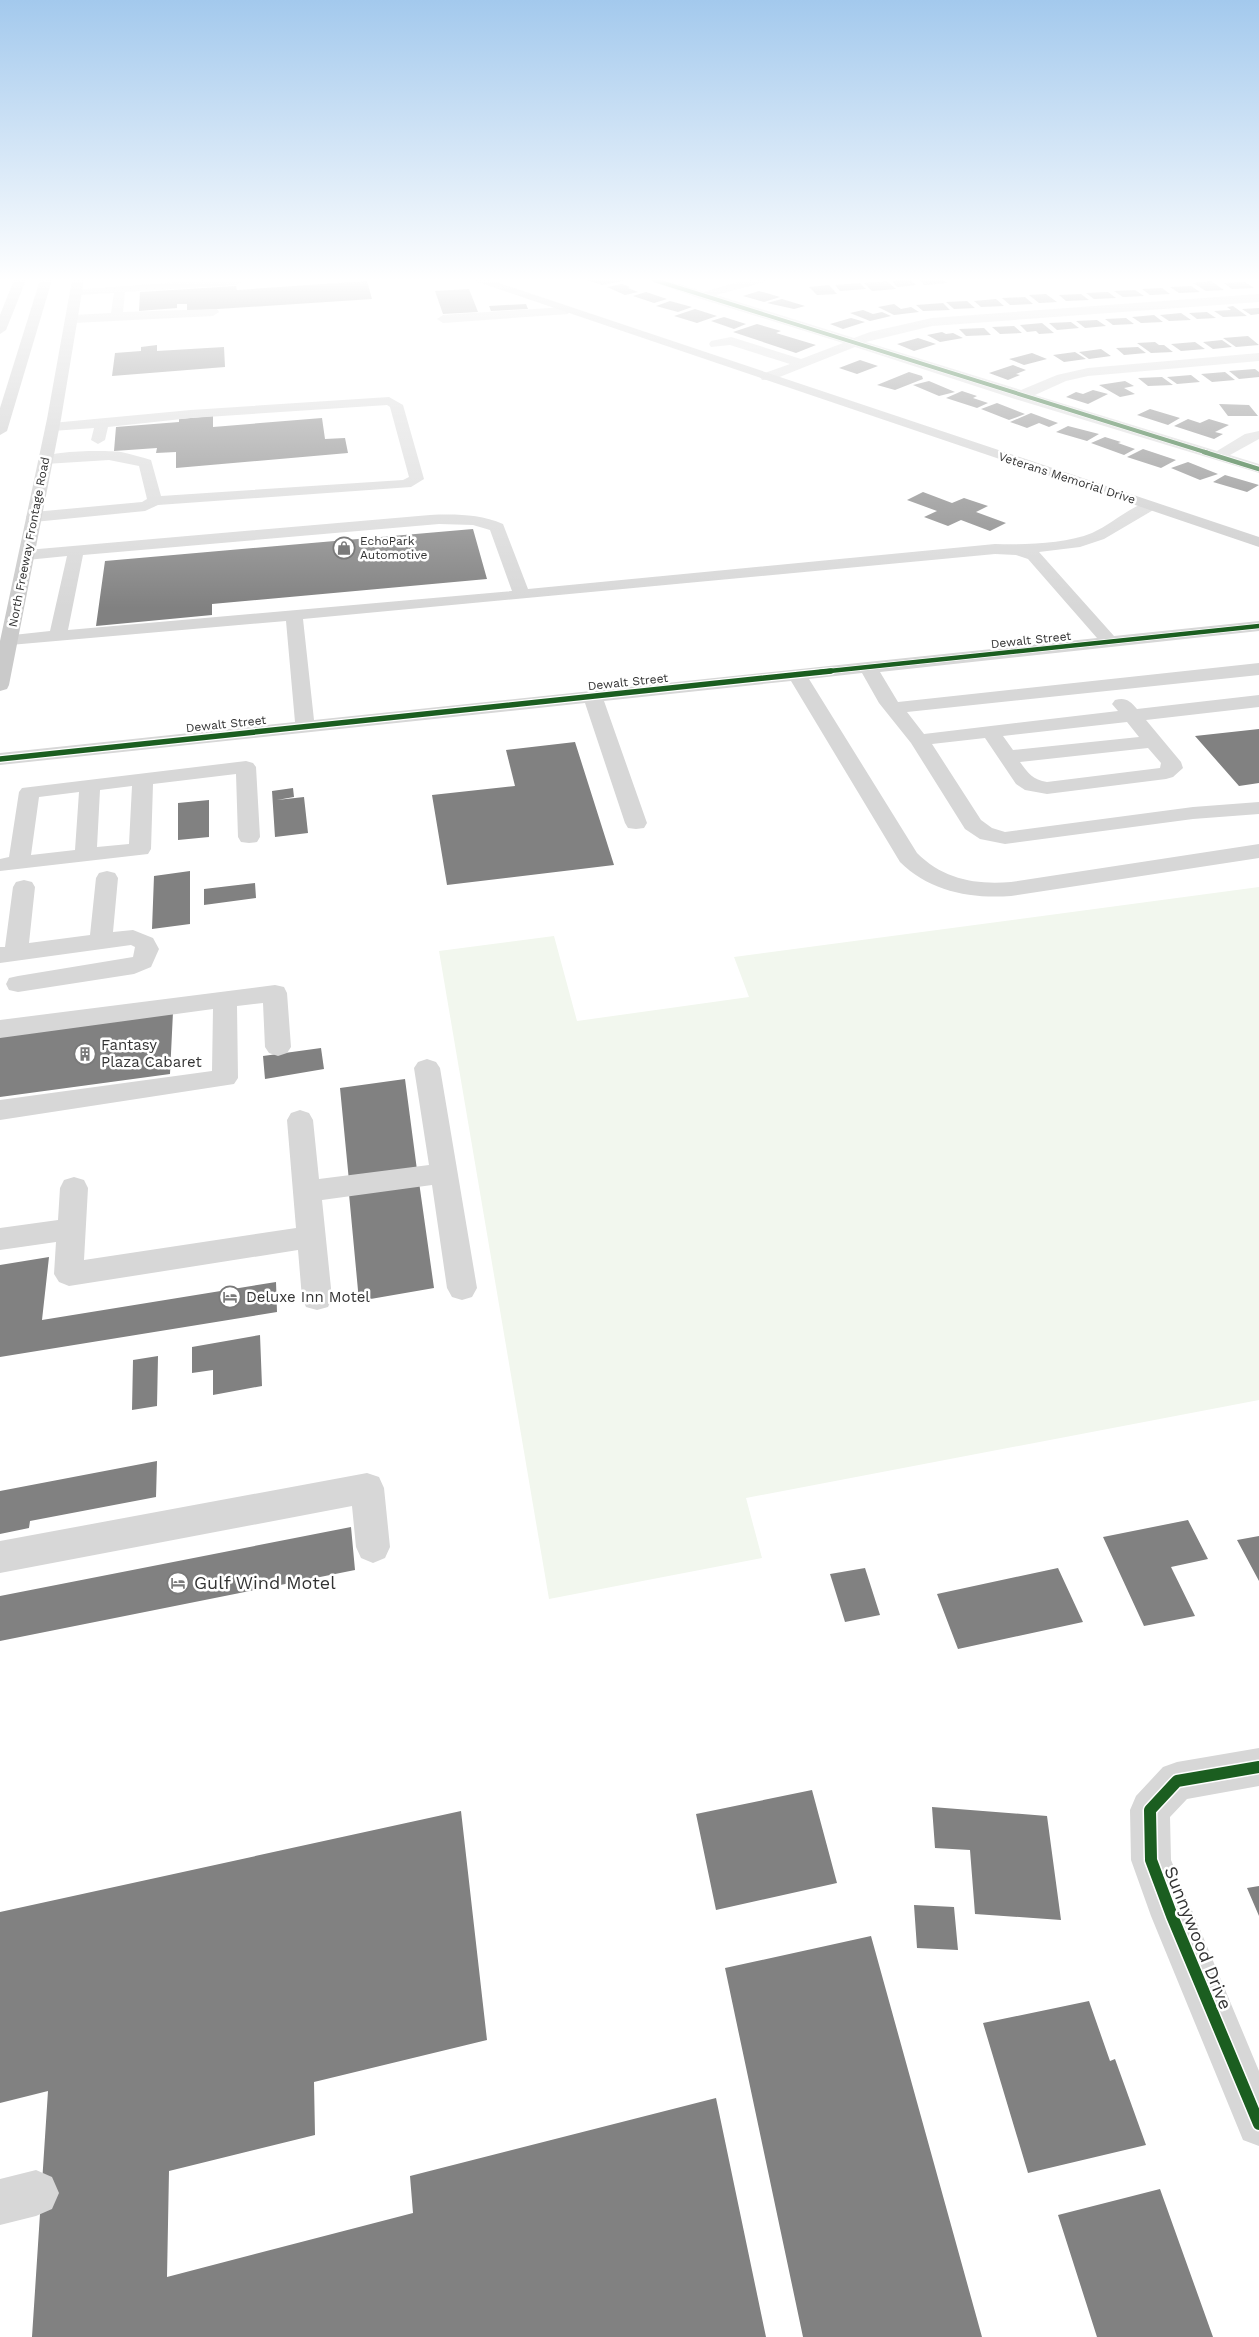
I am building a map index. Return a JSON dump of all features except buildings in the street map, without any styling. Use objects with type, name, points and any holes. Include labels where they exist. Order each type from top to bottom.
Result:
[{"type":"highway","points":[[0,431],[13,389]]},
{"type":"main road","name":"North Freeway Frontage Road","points":[[0,685],[59,389]]},
{"type":"main road","name":"Veterans Memorial Drive","points":[[803,389],[1259,542]]},
{"type":"main road","points":[[1065,478],[1084,466]]},
{"type":"street","points":[[998,389],[1259,469]]},
{"type":"street","points":[[1020,396],[1036,389]]},
{"type":"street","points":[[34,517],[145,506],[155,501],[406,484],[417,478],[396,405],[389,401],[191,414],[52,426]]},
{"type":"street","points":[[95,456],[102,423]]},
{"type":"street","points":[[1218,456],[1250,437],[1259,435]]},
{"type":"street","points":[[46,460],[95,456],[125,458],[146,463],[155,501]]},
{"type":"street","points":[[10,640],[522,595],[996,549],[1018,550],[1080,542],[1098,536],[1150,506]]},
{"type":"street","points":[[27,555],[430,520],[464,519],[486,522],[497,527],[522,595]]},
{"type":"street","points":[[1018,550],[1034,556],[1111,643]]},
{"type":"street","points":[[58,636],[76,551]]},
{"type":"street","points":[[294,615],[304,727]]},
{"type":"street","name":"Dewalt Street","points":[[0,759],[1259,626]]},
{"type":"street","points":[[868,667],[893,708],[919,740],[973,824],[981,832],[991,836],[1005,838],[1193,813],[1259,808]]},
{"type":"street","points":[[893,708],[1259,669]]},
{"type":"street","points":[[797,675],[908,857],[916,866],[932,877],[976,889],[1007,889],[1186,864],[1259,851]]},
{"type":"street","points":[[990,732],[1023,780],[1032,786],[1047,788],[1166,773],[1173,768],[1171,762],[1106,685]]},
{"type":"street","points":[[593,697],[636,822]]},
{"type":"street","points":[[919,740],[1259,700]]},
{"type":"street","points":[[1008,757],[1154,741]]},
{"type":"street","points":[[143,779],[140,849],[9,865],[29,792],[246,767],[249,837]]},
{"type":"street","points":[[86,855],[90,785]]},
{"type":"street","points":[[102,940],[107,878]]},
{"type":"street","points":[[18,984],[134,966],[143,962],[148,953],[147,944],[142,939],[133,937],[8,953],[24,887]]},
{"type":"street","points":[[0,1029],[275,993],[278,1047]]},
{"type":"street","points":[[0,1110],[226,1078],[225,1000]]},
{"type":"street","points":[[427,1068],[462,1288]]},
{"type":"street","points":[[300,1120],[317,1298]]},
{"type":"street","points":[[307,1191],[444,1173]]},
{"type":"street","points":[[74,1188],[69,1274],[311,1237]]},
{"type":"street","points":[[0,1239],[71,1230]]},
{"type":"street","points":[[0,1557],[367,1488],[373,1546]]},
{"type":"street","name":"Sunnywood Drive","points":[[1256,1768],[1177,1781],[1150,1810],[1151,1860],[1172,1916],[1259,2124]]},
{"type":"shaded area","points":[[1259,887],[1259,1400],[746,1498],[762,1558],[549,1599],[439,951],[554,936],[577,1021],[749,997],[734,957]]},
{"type":"cycle path","points":[[1003,389],[1259,469]]},
{"type":"cycle path","points":[[0,759],[1259,626]]},
{"type":"cycle path","points":[[1259,1767],[1177,1781],[1150,1810],[1151,1860],[1172,1916],[1259,2124]]},
{"type":"place","name":"EchoPark Automotive","points":[[344,548]]},
{"type":"place","name":"Fantasy Plaza Cabaret","points":[[85,1054]]},
{"type":"place","name":"Deluxe Inn Motel","points":[[230,1297]]},
{"type":"place","name":"Gulf Wind Motel","points":[[178,1583]]}]
